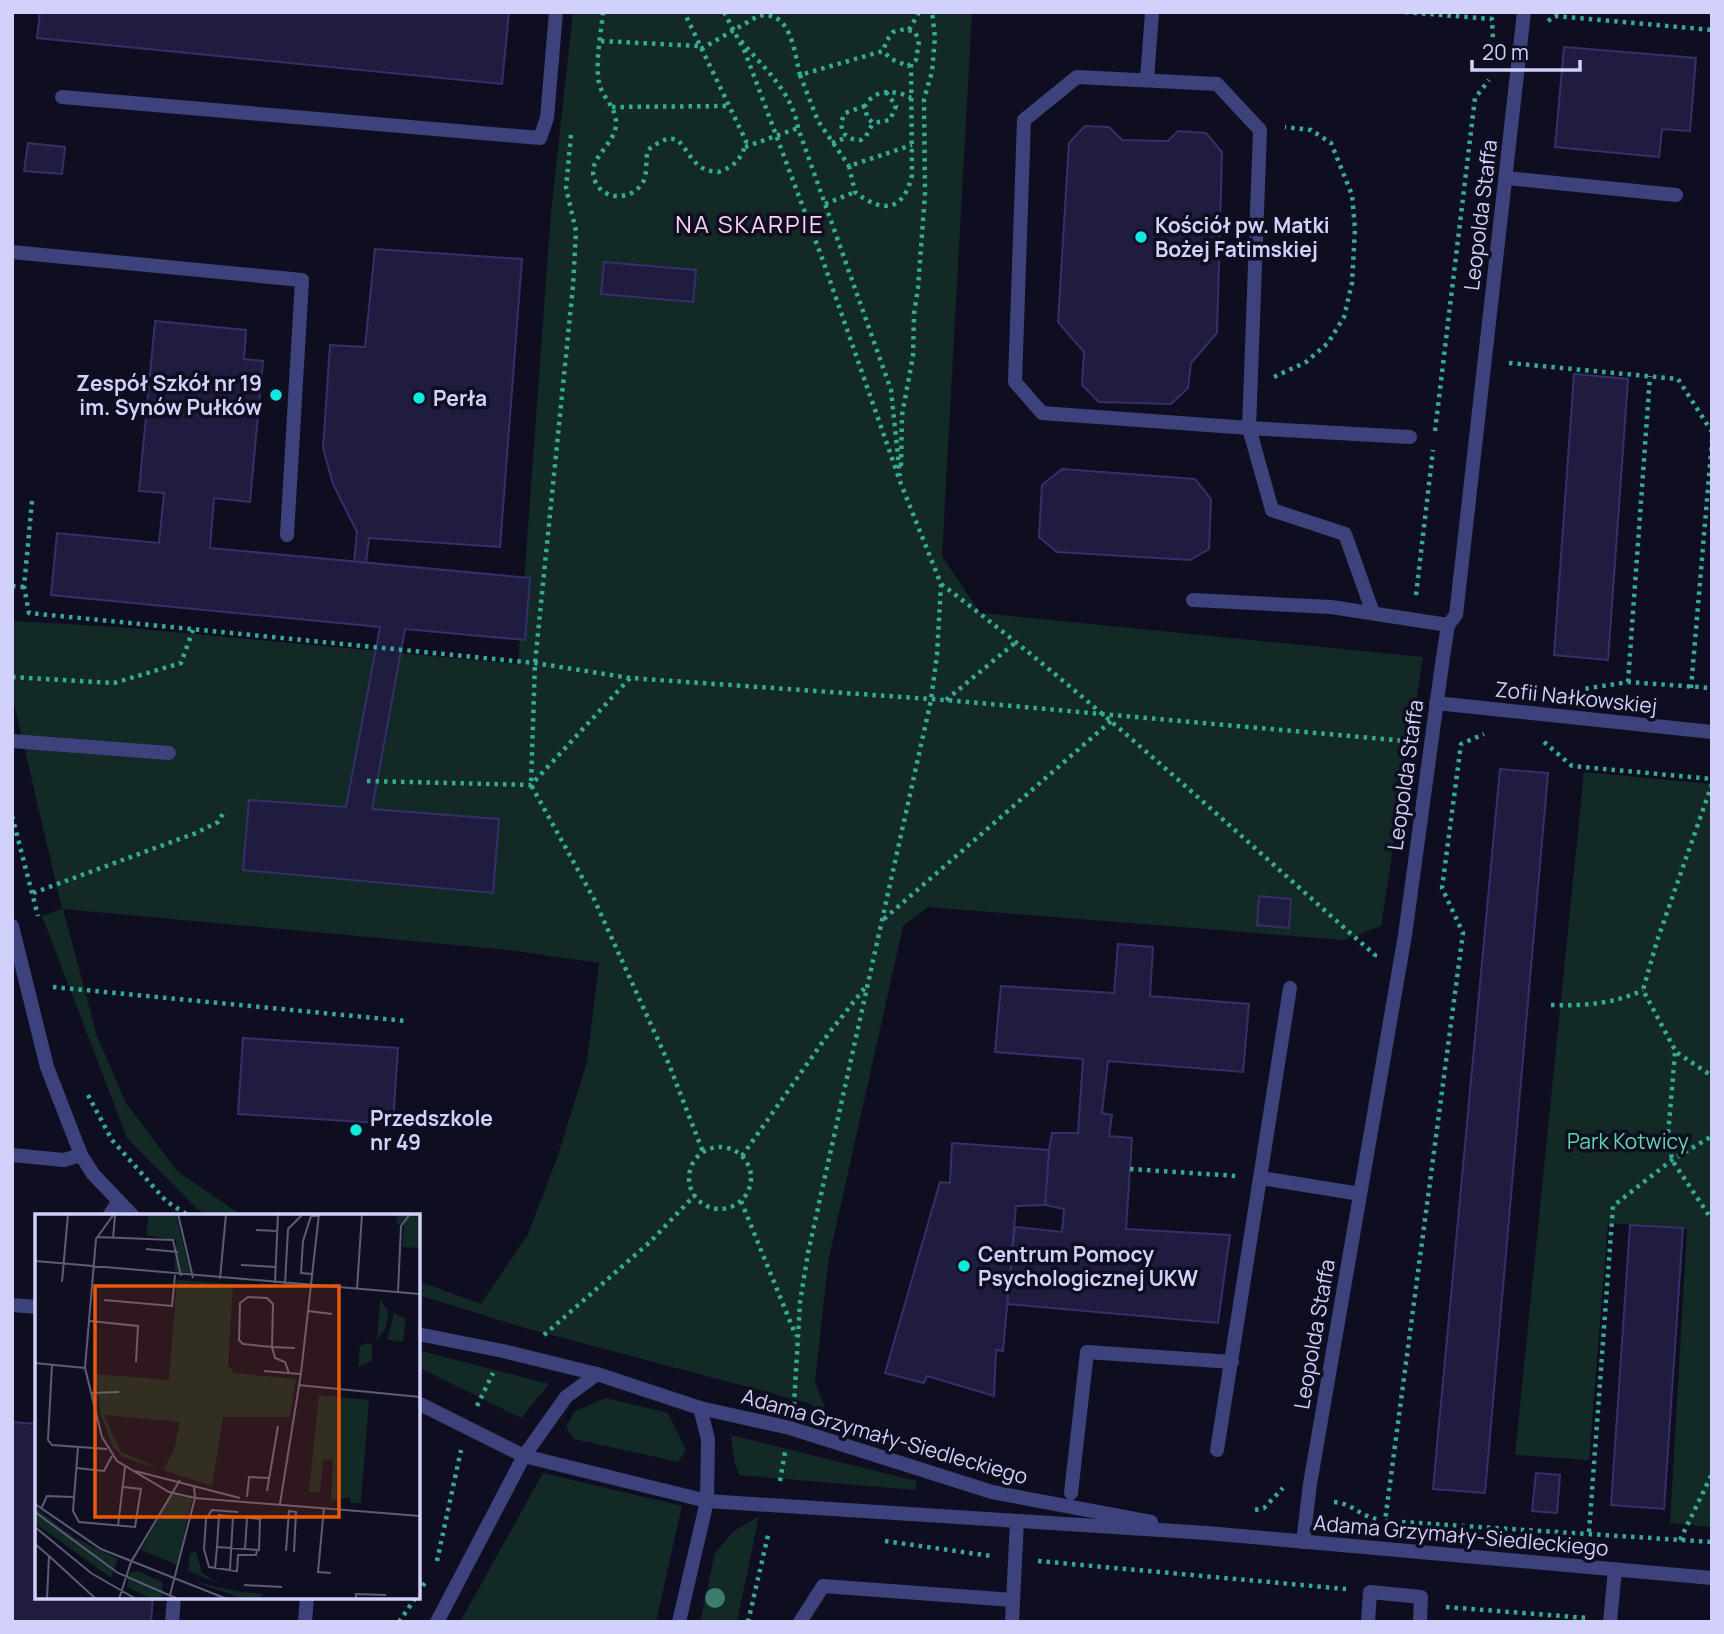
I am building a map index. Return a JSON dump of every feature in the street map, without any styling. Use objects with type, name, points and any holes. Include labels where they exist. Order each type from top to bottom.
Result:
[{"type":"street","points":[[62,97],[540,138],[547,118],[556,12]]},
{"type":"street","points":[[1147,80],[1152,12]]},
{"type":"street","name":"Leopolda Staffa","points":[[1303,1542],[1310,1484],[1405,935],[1448,625],[1456,615],[1524,12]]},
{"type":"street","points":[[1373,614],[1345,534],[1272,510],[1249,428],[1260,130],[1217,84],[1077,77],[1024,120],[1015,382],[1042,413],[1249,428],[1410,437]]},
{"type":"street","points":[[1506,178],[1676,195]]},
{"type":"street","points":[[12,252],[302,280],[287,535]]},
{"type":"street","points":[[1193,600],[1331,607],[1448,625]]},
{"type":"street","name":"Zofii Nałkowskiej","points":[[1436,703],[1712,732]]},
{"type":"street","points":[[12,741],[169,753]]},
{"type":"street","points":[[12,926],[47,1067],[81,1155],[93,1174],[131,1214]]},
{"type":"street","points":[[1217,1450],[1290,989]]},
{"type":"street","points":[[12,1155],[64,1160],[81,1155]]},
{"type":"street","points":[[1262,1178],[1360,1194]]},
{"type":"street","points":[[110,1214],[119,1201]]},
{"type":"street","points":[[12,1305],[35,1307]]},
{"type":"street","name":"Adama Grzymały-Siedleckiego","points":[[420,1334],[597,1374],[700,1408],[790,1428],[992,1492],[1207,1533]]},
{"type":"street","points":[[1070,1493],[1087,1352],[1232,1362]]},
{"type":"street","points":[[437,1622],[524,1456],[566,1398],[597,1374]]},
{"type":"street","name":"Adama Grzymały-Siedleckiego","points":[[420,1404],[524,1456],[707,1501],[1207,1533],[1712,1577]]},
{"type":"street","points":[[679,1622],[707,1501],[708,1439],[700,1408]]},
{"type":"street","points":[[1012,1622],[1017,1521]]},
{"type":"street","points":[[1610,1621],[1615,1569]]},
{"type":"street","points":[[800,1622],[823,1586],[1013,1600]]},
{"type":"street","points":[[1368,1622],[1370,1592],[1421,1597],[1420,1622]]},
{"type":"street","points":[[172,1622],[174,1599]]},
{"type":"street","points":[[305,1622],[307,1599]]},
{"type":"path","points":[[603,12],[598,70],[600,86],[612,107],[616,122],[614,136],[598,155],[594,167],[595,181],[605,193],[616,197],[630,195],[639,188],[645,179],[648,150],[663,140],[673,139],[683,144],[700,167],[718,172],[736,164],[745,147],[746,141],[684,12]]},
{"type":"path","points":[[724,12],[745,52],[901,484],[941,584],[937,655],[931,700],[808,1253],[797,1339],[790,1428],[748,1622]]},
{"type":"path","points":[[909,30],[919,12]]},
{"type":"path","points":[[901,484],[902,415],[913,356],[914,314],[925,194],[924,99],[932,72],[935,37],[932,12]]},
{"type":"path","points":[[601,41],[700,47],[734,32],[758,16],[767,14],[777,17],[785,24],[800,75],[818,121],[849,166],[855,192],[879,207],[893,205],[904,198],[912,175],[911,63]]},
{"type":"path","points":[[1540,26],[1555,16],[1712,30]]},
{"type":"path","points":[[734,32],[782,89],[796,112],[798,128],[891,390],[901,484]]},
{"type":"path","points":[[893,32],[915,32],[919,41],[916,60],[908,66],[900,64],[883,51],[893,32]]},
{"type":"path","points":[[800,75],[883,51]]},
{"type":"path","points":[[886,92],[896,106],[894,114],[890,120],[873,122],[867,117],[865,106],[868,100],[886,92],[903,93],[912,99]]},
{"type":"path","points":[[612,107],[729,106]]},
{"type":"path","points":[[865,106],[845,113],[840,122],[841,130],[847,136],[861,140],[873,122]]},
{"type":"path","points":[[1250,383],[1279,376],[1306,362],[1328,343],[1344,317],[1352,283],[1355,229],[1352,195],[1331,143],[1311,131],[1288,127],[1260,130]]},
{"type":"path","points":[[745,147],[798,128]]},
{"type":"path","points":[[832,143],[847,136]]},
{"type":"path","points":[[849,166],[912,145]]},
{"type":"path","points":[[566,187],[576,231],[573,286],[534,663],[531,785],[594,899],[668,1062],[703,1152]]},
{"type":"path","points":[[825,205],[855,192]]},
{"type":"path","points":[[1501,362],[1678,379],[1712,432]]},
{"type":"path","points":[[1628,682],[1650,376]]},
{"type":"path","points":[[1691,688],[1712,441]]},
{"type":"path","points":[[32,501],[24,587],[29,613],[534,663],[630,678],[945,700],[1406,741]]},
{"type":"path","points":[[941,584],[1103,714],[1375,954],[1373,968]]},
{"type":"path","points":[[12,586],[24,587]]},
{"type":"path","points":[[12,677],[114,683],[181,663],[193,631]]},
{"type":"path","points":[[945,700],[1016,642]]},
{"type":"path","points":[[367,781],[531,785],[630,678]]},
{"type":"path","points":[[1575,691],[1628,682],[1712,688]]},
{"type":"path","points":[[883,919],[1111,721]]},
{"type":"path","points":[[1488,732],[1461,744],[1442,888],[1463,933],[1385,1521],[1712,1542]]},
{"type":"path","points":[[1540,738],[1572,766],[1712,779]]},
{"type":"path","points":[[1712,784],[1657,941],[1643,990],[1676,1052],[1712,1076]]},
{"type":"path","points":[[33,893],[196,833],[218,822],[225,810]]},
{"type":"path","points":[[12,816],[38,920]]},
{"type":"path","points":[[50,974],[56,1000]]},
{"type":"path","points":[[742,1156],[869,981]]},
{"type":"path","points":[[52,987],[406,1021]]},
{"type":"path","points":[[1551,1006],[1582,1006],[1629,996],[1643,990]]},
{"type":"path","points":[[1676,1052],[1668,1135],[1672,1160],[1712,1220]]},
{"type":"path","points":[[83,1086],[112,1140],[166,1202],[186,1214]]},
{"type":"path","points":[[1589,1532],[1613,1206],[1672,1160],[1712,1136]]},
{"type":"path","points":[[722,1147],[732,1149],[742,1156],[748,1164],[751,1176],[748,1192],[741,1201],[729,1208],[718,1209],[702,1203],[695,1195],[690,1186],[690,1171],[703,1152],[722,1147]]},
{"type":"path","points":[[1130,1169],[1240,1176]]},
{"type":"path","points":[[540,1337],[650,1241],[695,1195]]},
{"type":"path","points":[[741,1201],[797,1339]]},
{"type":"path","points":[[436,1567],[467,1427],[503,1351]]},
{"type":"path","points":[[1680,1540],[1712,1474]]},
{"type":"path","points":[[1252,1510],[1264,1508],[1291,1479]]},
{"type":"path","points":[[879,1540],[1015,1559],[1370,1592]]},
{"type":"path","points":[[420,1591],[430,1576]]},
{"type":"path","points":[[399,1622],[414,1599]]},
{"type":"path","points":[[1421,1604],[1610,1621]]},
{"type":"green space","points":[[573,12],[972,12],[942,556],[980,613],[1423,657],[1381,926],[1344,940],[928,907],[903,926],[828,1263],[815,1382],[828,1416],[808,1403],[525,1328],[420,1296],[420,1282],[481,1304],[528,1234],[557,1158],[587,1062],[599,963],[509,950],[63,909],[97,1036],[126,1103],[177,1171],[240,1214],[206,1214],[197,1209],[127,1138],[42,916],[62,909],[12,695],[12,621],[118,627],[518,664],[551,212]]},
{"type":"green space","name":"Park Kotwicy","points":[[1584,772],[1712,784],[1712,1527],[1670,1523],[1687,1229],[1608,1223],[1589,1460],[1515,1455]]},
{"type":"green space","points":[[420,1351],[549,1384],[521,1418],[420,1368]]},
{"type":"green space","points":[[606,1398],[668,1413],[686,1450],[678,1462],[574,1439],[566,1427],[575,1411]]},
{"type":"green space","points":[[731,1435],[916,1481],[916,1490],[739,1475],[734,1461]]},
{"type":"green space","points":[[543,1473],[682,1506],[656,1622],[460,1622]]},
{"type":"green space","points":[[759,1516],[737,1622],[700,1622],[715,1553],[734,1531]]},
{"type":"building","points":[[40,12],[509,12],[502,84],[37,38]]},
{"type":"building","points":[[1564,47],[1696,58],[1690,131],[1662,129],[1659,157],[1555,147]]},
{"type":"building","name":"Kościół pw. Matki Bożej Fatimskiej","points":[[1085,126],[1109,127],[1122,140],[1168,141],[1178,131],[1206,133],[1222,152],[1217,333],[1191,363],[1188,388],[1171,404],[1099,402],[1082,385],[1084,352],[1058,322],[1069,143]]},
{"type":"building","points":[[28,143],[65,147],[62,174],[24,171]]},
{"type":"building","name":"Perła","points":[[375,249],[522,259],[500,547],[369,538],[366,563],[354,562],[357,532],[333,484],[323,448],[330,345],[365,347]]},
{"type":"building","points":[[604,262],[696,270],[693,302],[601,294]]},
{"type":"building","points":[[155,321],[246,330],[244,359],[263,361],[250,502],[214,498],[210,548],[530,578],[525,640],[405,629],[372,809],[499,819],[493,893],[243,870],[249,800],[346,807],[380,627],[51,595],[57,533],[159,543],[164,493],[139,491]]},
{"type":"building","points":[[1574,374],[1628,379],[1608,660],[1554,655]]},
{"type":"building","points":[[1062,469],[1195,479],[1211,499],[1209,549],[1190,560],[1057,552],[1039,537],[1042,485]]},
{"type":"building","points":[[1500,769],[1548,773],[1485,1493],[1433,1489]]},
{"type":"building","points":[[1259,896],[1291,899],[1289,928],[1257,925]]},
{"type":"building","points":[[1118,944],[1153,947],[1150,996],[1249,1004],[1243,1072],[1108,1061],[1102,1113],[1112,1115],[1109,1136],[1132,1138],[1126,1229],[1230,1235],[1218,1323],[1007,1304],[1015,1227],[1062,1232],[1064,1209],[1045,1205],[1049,1150],[1052,1133],[1078,1133],[1083,1059],[995,1052],[1001,986],[1114,993]]},
{"type":"building","points":[[243,1038],[398,1048],[393,1124],[238,1114]]},
{"type":"building","name":"Centrum Pomocy Psychologicznej UKW","points":[[952,1143],[1049,1150],[1045,1205],[1016,1206],[1003,1351],[996,1350],[994,1396],[927,1376],[924,1383],[885,1373],[940,1182],[950,1183]]},
{"type":"building","points":[[1630,1225],[1683,1228],[1664,1509],[1611,1505]]},
{"type":"building","points":[[12,1422],[35,1424],[35,1599],[153,1599],[151,1622],[12,1622]]},
{"type":"building","points":[[1536,1473],[1560,1475],[1557,1513],[1532,1511]]},
{"type":"place","name":"Kościół pw. Matki Bożej Fatimskiej","points":[[1141,237]]},
{"type":"place","name":"Zespół Szkół nr 19 im. Synów Pułków","points":[[276,395]]},
{"type":"place","name":"Perła","points":[[419,398]]},
{"type":"place","name":"Przedszkole nr 49","points":[[356,1130]]},
{"type":"place","name":"Centrum Pomocy Psychologicznej UKW","points":[[964,1266]]},
{"type":"district","name":"NA SKARPIE","points":[[750,223]]}]
